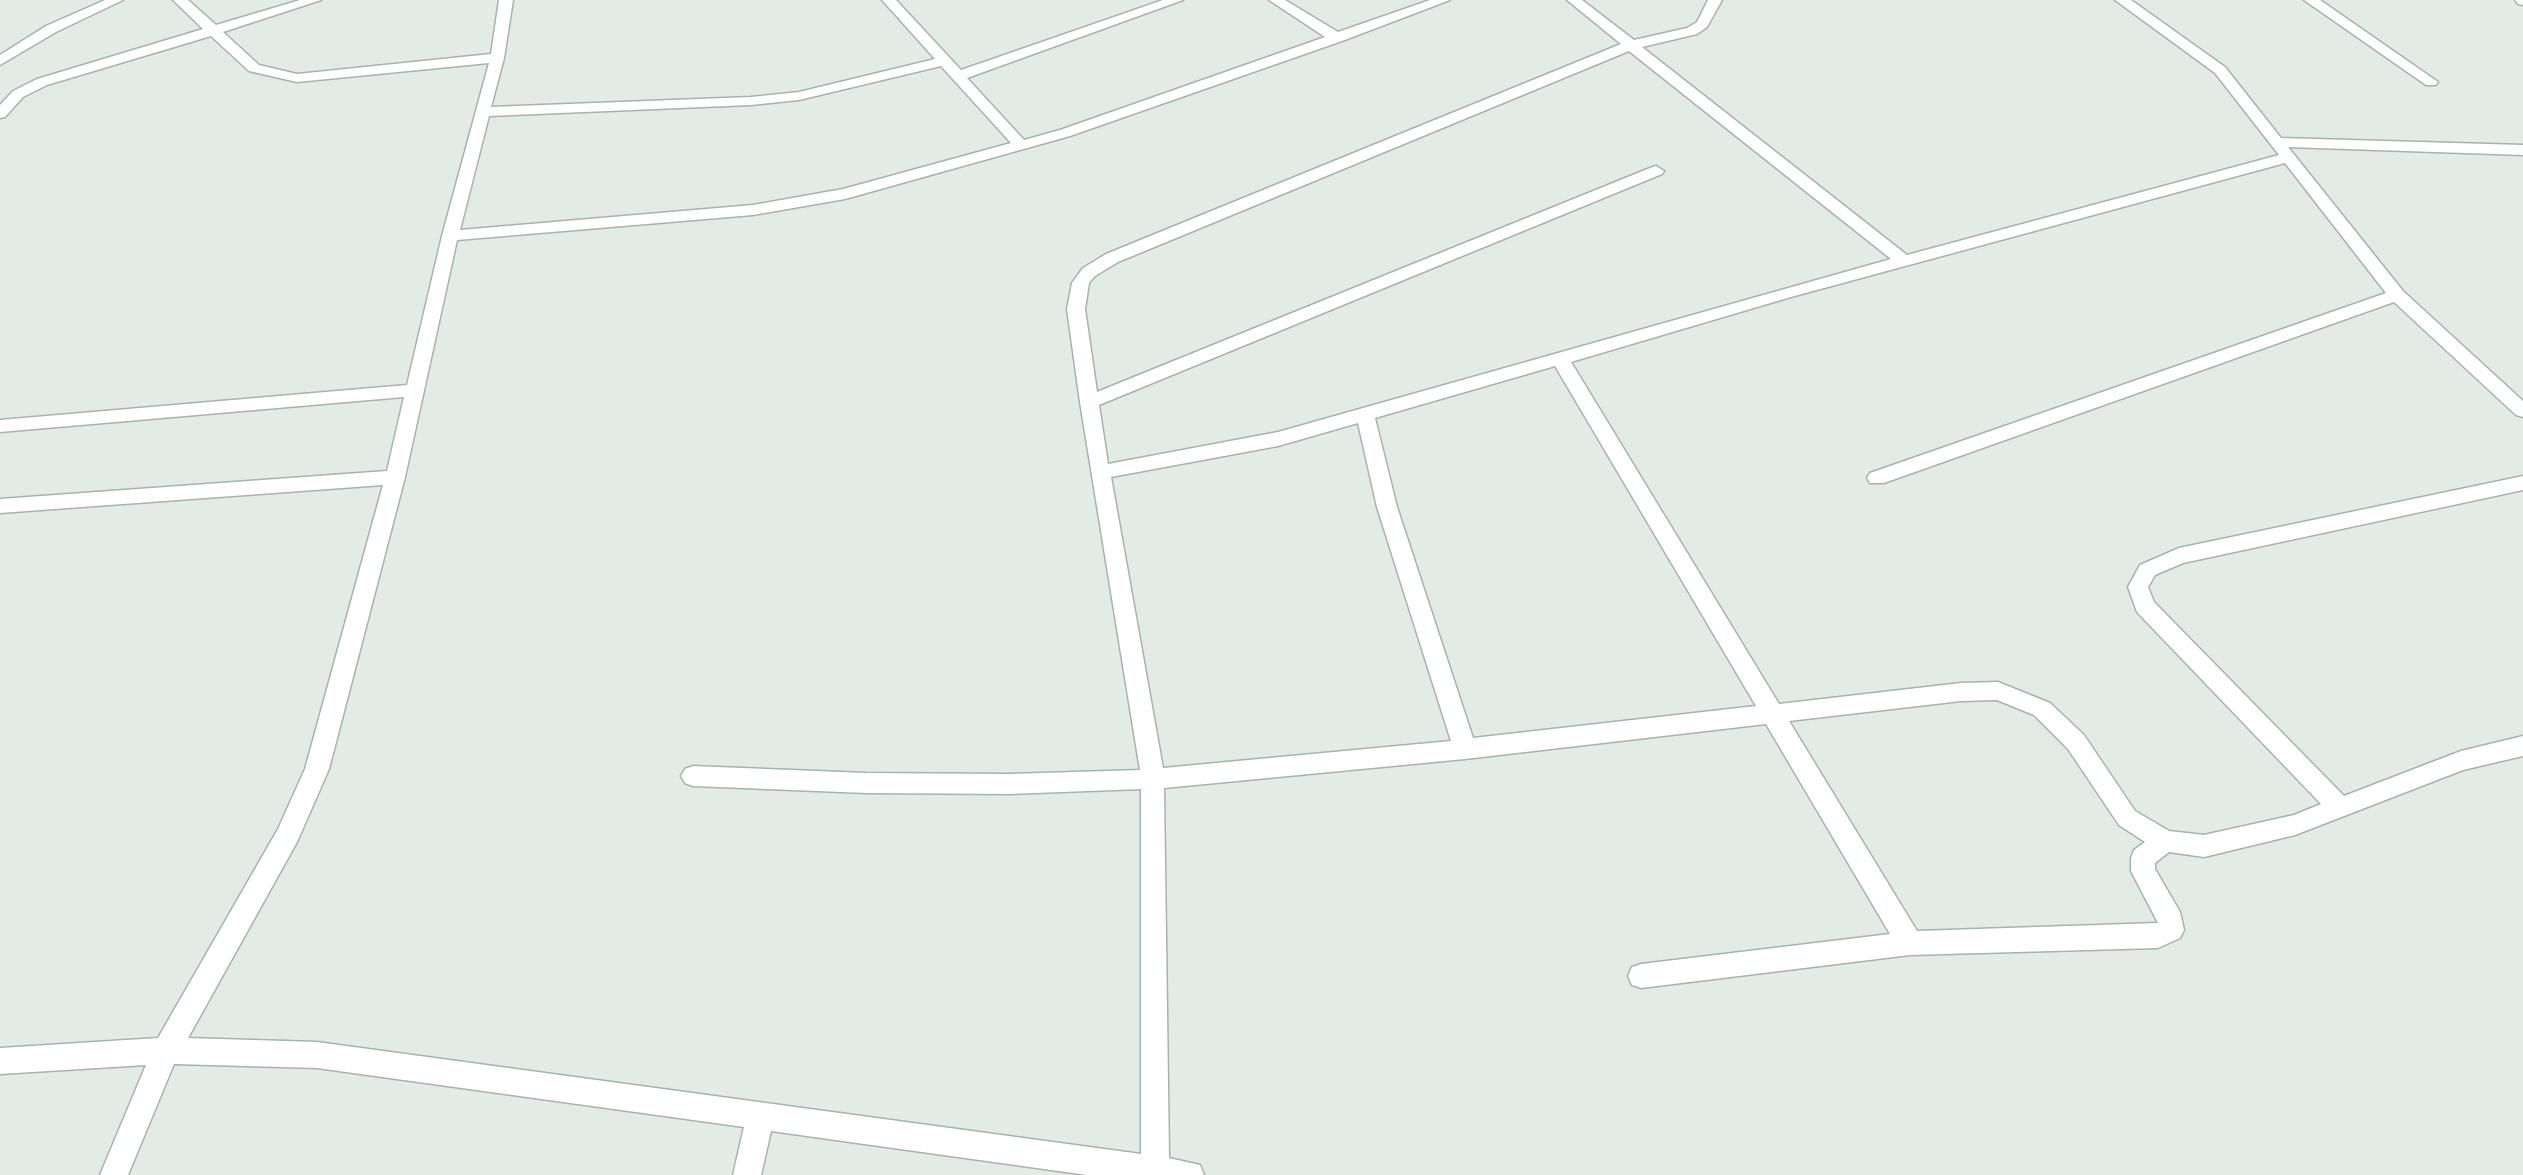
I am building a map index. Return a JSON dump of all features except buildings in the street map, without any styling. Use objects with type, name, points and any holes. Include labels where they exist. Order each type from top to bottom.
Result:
[{"type":"street","points":[[0,61],[51,29],[116,0]]},
{"type":"street","points":[[180,0],[254,68],[272,74],[297,78],[497,58]]},
{"type":"street","points":[[0,114],[19,94],[43,82],[314,0]]},
{"type":"street","points":[[114,1175],[166,1051],[288,835],[317,769],[395,477],[450,236],[497,58],[506,0]]},
{"type":"street","points":[[889,0],[1021,145]]},
{"type":"street","points":[[958,76],[1176,0]]},
{"type":"street","points":[[1276,0],[1337,37]]},
{"type":"street","points":[[450,236],[753,210],[802,203],[1065,133],[1443,0]]},
{"type":"street","points":[[1574,0],[1904,261]]},
{"type":"street","points":[[1155,1168],[1151,835],[1153,779],[1089,402],[1076,309],[1081,283],[1089,272],[1112,258],[1631,45],[1692,31],[1702,24],[1709,6],[1715,0]]},
{"type":"street","points":[[2122,0],[2220,70],[2397,295],[2523,411]]},
{"type":"street","points":[[2311,0],[2431,82]]},
{"type":"street","points":[[484,112],[751,101],[799,96],[944,61]]},
{"type":"street","points":[[1100,472],[1278,439],[2283,150],[2523,150]]},
{"type":"street","points":[[1089,402],[1656,171]]},
{"type":"street","points":[[1877,478],[2397,295]]},
{"type":"street","points":[[1560,359],[1910,943]]},
{"type":"street","points":[[0,426],[415,390]]},
{"type":"street","points":[[1365,414],[1387,507],[1465,749]]},
{"type":"street","points":[[0,506],[395,477]]},
{"type":"street","points":[[2339,807],[2145,606],[2138,587],[2147,570],[2179,556],[2523,483]]},
{"type":"street","points":[[693,776],[866,783],[1009,784],[1153,779],[1465,749],[1961,692],[1998,691],[2042,709],[2076,742],[2127,818],[2165,841],[2204,846],[2295,825],[2461,761],[2523,746]]},
{"type":"street","points":[[1641,976],[1910,943],[2158,936],[2171,930],[2171,920],[2143,870],[2143,858],[2165,841]]},
{"type":"street","points":[[0,1061],[166,1051],[317,1055],[1155,1168],[1190,1175]]},
{"type":"street","points":[[747,1175],[761,1116]]}]
